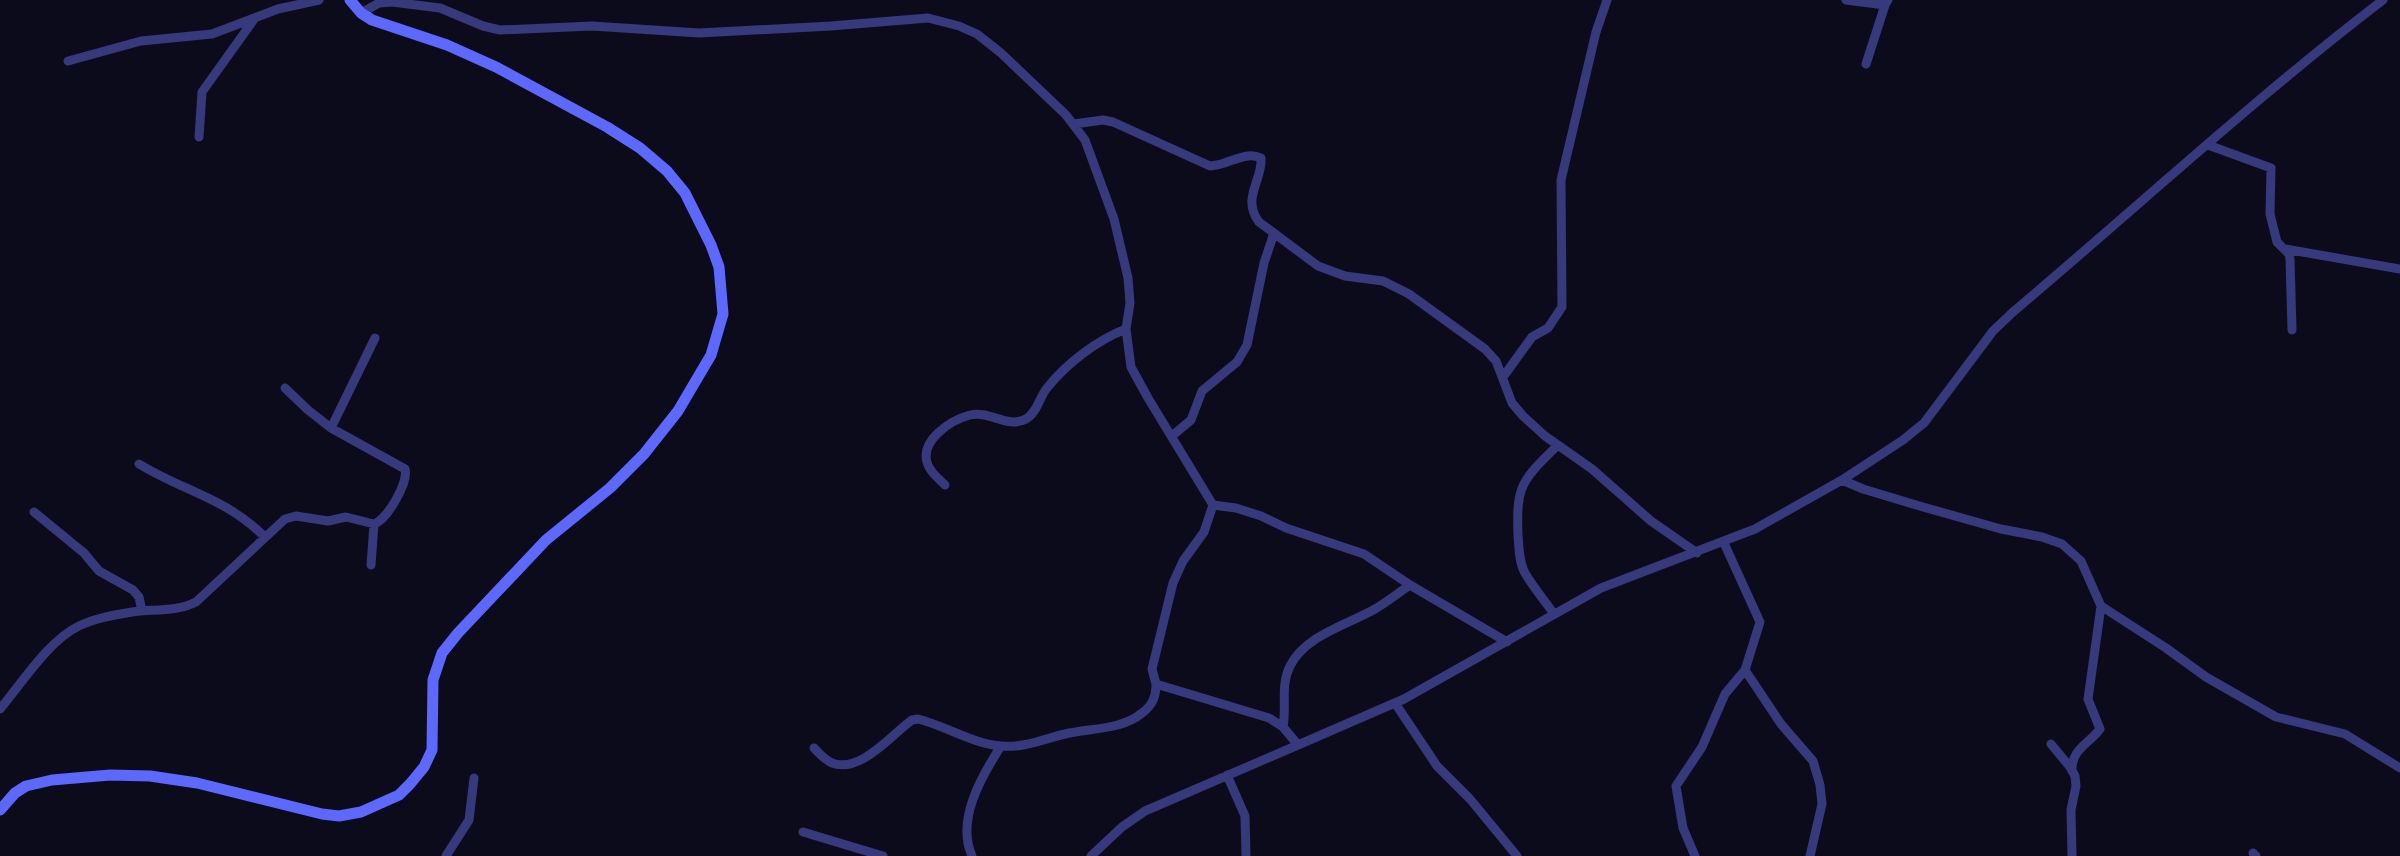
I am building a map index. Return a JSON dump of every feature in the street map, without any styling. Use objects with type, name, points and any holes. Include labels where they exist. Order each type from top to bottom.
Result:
[{"type":"main road","points":[[0,810],[15,793],[26,786],[52,780],[110,775],[150,776],[197,783],[322,814],[339,816],[361,812],[399,795],[424,767],[432,750],[433,680],[442,653],[458,633],[546,540],[610,488],[644,454],[678,411],[711,355],[723,314],[719,267],[701,223],[685,192],[667,171],[640,148],[607,127],[496,67],[447,45],[385,25],[361,13],[350,0]]},
{"type":"street","points":[[68,61],[141,41],[212,34],[278,9],[319,0]]},
{"type":"street","points":[[1504,377],[1532,337],[1548,328],[1562,307],[1561,180],[1596,32],[1607,0]]},
{"type":"street","points":[[1846,0],[1886,3],[1866,64]]},
{"type":"street","points":[[1090,856],[1122,827],[1146,811],[1396,702],[1445,678],[1554,614],[1622,579],[1697,553],[1786,513],[1842,480],[1903,440],[1924,423],[1993,331],[2242,114],[2380,1]]},
{"type":"street","points":[[361,13],[379,3],[392,2],[440,8],[482,26],[500,30],[592,26],[700,33],[831,26],[928,18],[960,26],[977,34],[1001,53],[1074,124],[1085,140],[1114,219],[1130,290],[1126,329],[1131,367],[1213,505],[1204,532],[1183,560],[1173,584],[1152,669],[1156,684],[1156,695],[1151,705],[1142,714],[1124,723],[1066,734],[1031,744],[1001,746],[918,719],[912,720],[890,741],[861,760],[840,764],[833,763],[814,748]]},
{"type":"street","points":[[199,137],[202,92],[255,18]]},
{"type":"street","points":[[1074,124],[1103,120],[1113,122],[1210,166],[1219,166],[1248,155],[1255,155],[1260,158],[1261,163],[1253,186],[1252,204],[1255,216],[1260,222],[1318,266],[1345,276],[1383,281],[1408,294],[1485,349],[1496,361],[1504,377],[1512,403],[1523,416],[1558,445],[1592,469],[1651,521],[1697,553]]},
{"type":"street","points":[[2208,145],[2271,168],[2270,214],[2277,242],[2290,259],[2292,330]]},
{"type":"street","points":[[1172,436],[1191,420],[1202,391],[1237,362],[1247,345],[1264,263],[1274,233]]},
{"type":"street","points":[[2285,250],[2400,269]]},
{"type":"street","points":[[945,485],[927,464],[927,451],[935,435],[949,425],[972,414],[982,413],[1012,422],[1027,419],[1033,413],[1041,395],[1055,378],[1094,346],[1126,329]]},
{"type":"street","points":[[331,428],[375,338]]},
{"type":"street","points":[[0,709],[54,645],[66,634],[91,621],[142,610],[185,607],[196,602],[239,564],[279,522],[290,517],[328,521],[352,518],[374,524],[387,515],[406,478],[405,469],[331,428],[308,410],[285,388]]},
{"type":"street","points":[[1554,614],[1524,572],[1519,547],[1517,503],[1523,486],[1532,471],[1558,445]]},
{"type":"street","points":[[139,464],[232,509],[248,520],[265,537]]},
{"type":"street","points":[[1842,480],[1863,489],[1966,520],[2042,537],[2062,544],[2081,561],[2101,606],[2088,699],[2100,728],[2094,737],[2078,748],[2072,762],[2076,786],[2071,810],[2072,856]]},
{"type":"street","points":[[1213,505],[1236,508],[1261,516],[1286,528],[1364,554],[1410,585],[1507,642]]},
{"type":"street","points":[[34,512],[84,553],[99,571],[133,590],[139,597],[142,610]]},
{"type":"street","points":[[371,566],[374,524]]},
{"type":"street","points":[[1695,856],[1683,828],[1676,786],[1702,747],[1725,694],[1745,670],[1760,622],[1724,542]]},
{"type":"street","points":[[1283,727],[1285,711],[1284,687],[1290,667],[1298,655],[1327,632],[1374,609],[1410,585]]},
{"type":"street","points":[[2101,606],[2166,648],[2206,677],[2276,717],[2345,734],[2400,768]]},
{"type":"street","points":[[1745,670],[1780,724],[1813,761],[1820,785],[1822,804],[1810,856]]},
{"type":"street","points":[[1156,684],[1260,714],[1283,727],[1298,744]]},
{"type":"street","points":[[1396,702],[1437,766],[1470,799],[1518,856]]},
{"type":"street","points":[[2050,744],[2072,770]]},
{"type":"street","points":[[972,856],[967,844],[967,823],[989,765],[1001,746]]},
{"type":"street","points":[[1227,775],[1245,816],[1246,856]]},
{"type":"street","points":[[446,856],[469,820],[474,778]]},
{"type":"street","points":[[803,832],[883,856]]}]
